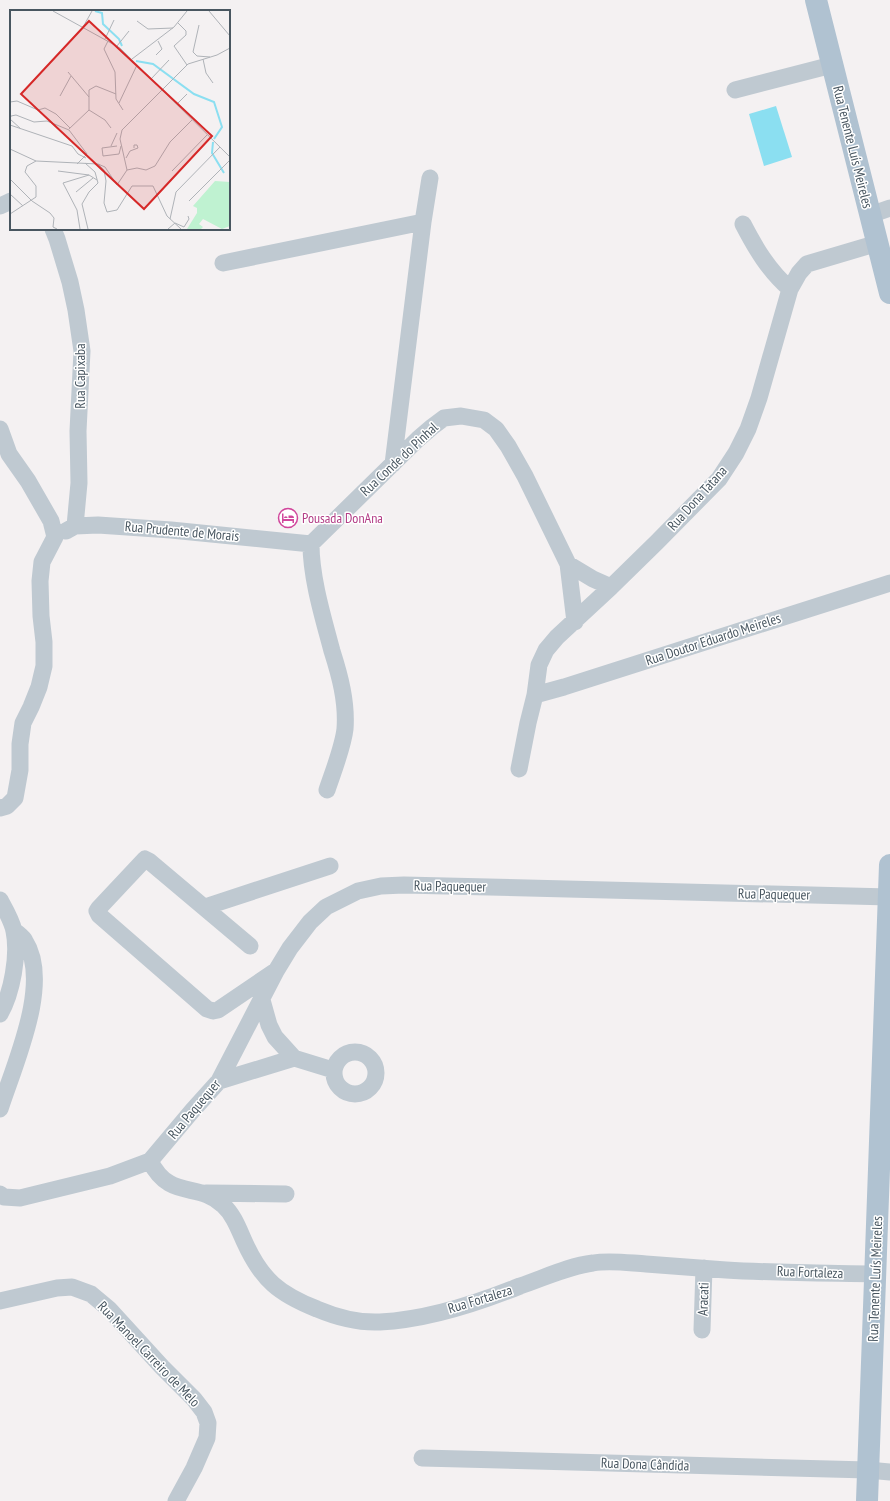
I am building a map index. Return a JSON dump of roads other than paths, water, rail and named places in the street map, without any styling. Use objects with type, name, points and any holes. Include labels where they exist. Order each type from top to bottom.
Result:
[{"type":"main road","name":"Rua Tenente Luís Meireles","points":[[816,0],[832,65],[880,211],[878,243],[890,293]]},
{"type":"main road","name":"Rua Tenente Luís Meireles","points":[[867,1501],[876,1274],[886,1080],[890,865]]},
{"type":"street","points":[[735,90],[832,65]]},
{"type":"street","points":[[393,464],[423,222],[430,178]]},
{"type":"street","points":[[0,206],[10,201]]},
{"type":"street","points":[[0,210],[10,213]]},
{"type":"street","points":[[223,263],[423,222]]},
{"type":"street","points":[[743,224],[763,259],[777,278],[790,289]]},
{"type":"street","name":"Rua Capixaba","points":[[53,230],[70,282],[82,351],[78,431],[80,483],[75,526]]},
{"type":"street","name":"Rua Dona Tatana","points":[[519,769],[535,695],[539,665],[546,650],[557,637],[575,622],[611,587],[719,479],[736,453],[748,429],[759,398],[790,289],[799,273],[807,264],[878,243]]},
{"type":"street","name":"Rua Conde do Pinhal","points":[[311,544],[418,439],[444,418],[461,416],[484,420],[496,430],[508,446],[525,476],[568,564],[575,622]]},
{"type":"street","points":[[0,429],[9,454],[28,481],[51,521],[55,537],[42,562],[40,581],[44,666],[39,688],[32,707],[23,723],[20,744],[20,770],[15,798],[7,806],[0,808]]},
{"type":"street","name":"Rua Prudente de Morais","points":[[55,537],[75,526],[98,525],[171,530],[311,544]]},
{"type":"street","points":[[311,544],[311,560],[345,705],[345,730],[327,790]]},
{"type":"street","points":[[568,564],[593,579],[611,587]]},
{"type":"street","name":"Rua Doutor Eduardo Meireles","points":[[535,695],[890,583]]},
{"type":"street","points":[[250,946],[205,907],[145,859],[97,911],[99,915],[207,1009],[213,1011],[218,1010],[276,971]]},
{"type":"street","points":[[205,907],[330,866]]},
{"type":"street","name":"Rua Paquequer","points":[[150,1161],[219,1081],[276,971],[290,948],[310,922],[326,906],[358,891],[381,886],[890,897]]},
{"type":"street","points":[[0,900],[14,930],[25,940],[31,953],[35,971],[34,993],[30,1017],[0,1108]]},
{"type":"street","points":[[0,1014],[6,1004],[12,976],[15,956],[14,930]]},
{"type":"street","points":[[262,1000],[269,1025],[275,1037],[294,1058],[333,1070]]},
{"type":"street","points":[[219,1081],[294,1058]]},
{"type":"street","points":[[0,1194],[4,1197],[20,1198],[110,1176],[150,1161]]},
{"type":"street","name":"Rua Fortaleza","points":[[150,1161],[161,1178],[172,1186],[202,1193],[219,1201],[231,1214],[256,1265],[270,1283],[286,1295],[317,1309],[345,1318],[378,1322],[413,1319],[500,1294],[566,1269],[594,1262],[618,1262],[704,1268],[876,1274]]},
{"type":"street","points":[[202,1193],[286,1194]]},
{"type":"street","name":"Aracati","points":[[702,1330],[704,1268]]},
{"type":"street","name":"Rua Manoel Carreiro de Melo","points":[[0,1301],[57,1288],[72,1288],[91,1294],[109,1309],[162,1367],[194,1399],[204,1412],[208,1423],[207,1438],[194,1468],[176,1501]]},
{"type":"street","name":"Rua Dona Cândida","points":[[422,1458],[868,1470],[890,1472]]},
{"type":"water","points":[[776,106],[792,157],[764,166],[749,114]]},
{"type":"place","name":"Pousada DonAna","points":[[288,518]]}]
